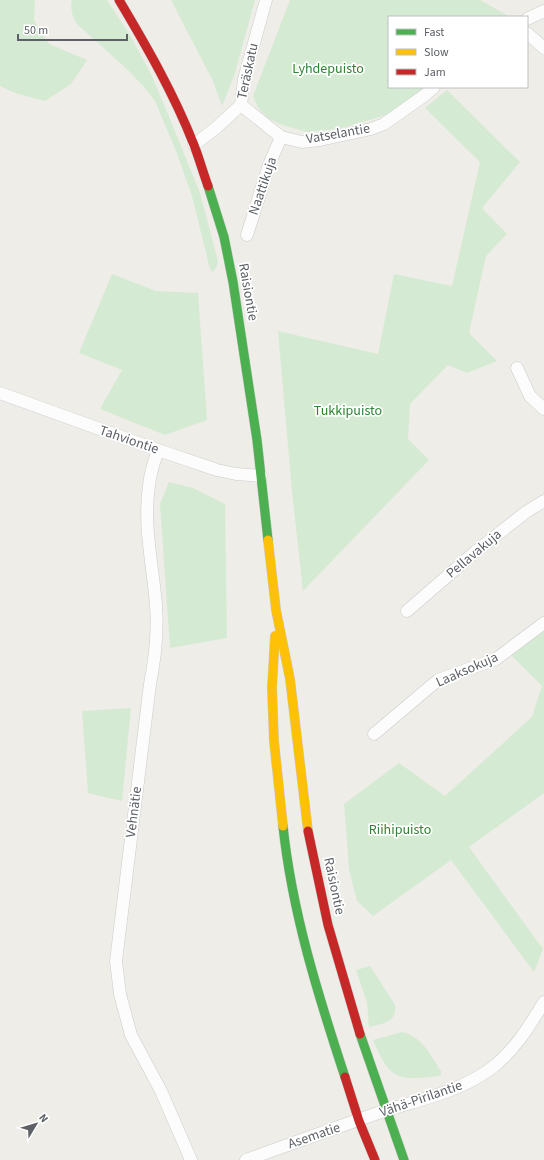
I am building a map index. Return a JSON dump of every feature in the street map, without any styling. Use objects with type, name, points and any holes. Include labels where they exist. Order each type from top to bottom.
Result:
[{"type":"main road","name":"Raisiontie","points":[[120,0],[148,48],[194,145],[224,237],[258,440],[276,610],[290,679],[310,843],[328,925],[355,1020],[404,1160]]},
{"type":"main road","name":"Raisiontie","points":[[276,610],[272,688],[274,741],[286,855],[303,936],[329,1028],[359,1121],[374,1160]]},
{"type":"street","name":"Teräskatu","points":[[194,145],[241,105],[244,79],[266,0]]},
{"type":"street","points":[[528,19],[544,11]]},
{"type":"street","points":[[528,34],[544,48]]},
{"type":"street","name":"Vatselantie","points":[[241,105],[281,137],[302,142],[320,140],[371,129],[384,124],[433,88]]},
{"type":"street","name":"Naattikuja","points":[[247,235],[269,165],[281,137]]},
{"type":"street","points":[[517,368],[530,396],[544,409]]},
{"type":"street","name":"Tahviontie","points":[[0,393],[217,470],[236,474],[261,476]]},
{"type":"street","name":"Vehnätie","points":[[158,450],[151,474],[147,506],[151,571],[156,606],[154,662],[146,714],[116,961],[120,994],[131,1035],[160,1091],[191,1160]]},
{"type":"street","name":"Pellavakuja","points":[[407,611],[475,552],[526,512],[544,501]]},
{"type":"street","name":"Laaksokuja","points":[[374,734],[438,680],[496,659],[544,623]]},
{"type":"street","name":"Vähä-Pirilantie","points":[[359,1121],[386,1111],[443,1094],[490,1070],[528,1029],[544,1002]]},
{"type":"street","name":"Asematie","points":[[246,1160],[359,1121]]},
{"type":"green space","points":[[0,0],[35,0],[34,21],[49,44],[87,60],[71,84],[45,101],[15,93],[0,86]]},
{"type":"green space","points":[[72,0],[107,0],[130,35],[152,76],[200,193],[218,261],[213,272],[210,269],[192,196],[176,151],[155,101],[129,71],[77,24],[72,13]]},
{"type":"green space","points":[[171,0],[255,0],[234,76],[222,106],[213,81]]},
{"type":"green space","name":"Lyhdepuisto","points":[[290,0],[480,0],[508,16],[388,16],[388,88],[424,88],[386,115],[338,129],[308,132],[285,126],[269,119],[259,109],[253,96]]},
{"type":"green space","name":"Tukkipuisto","points":[[447,90],[520,162],[482,208],[507,234],[486,256],[469,333],[497,361],[467,373],[448,365],[410,404],[408,439],[429,460],[303,591],[292,492],[278,331],[378,354],[394,274],[452,286],[480,162],[425,108]]},
{"type":"green space","points":[[112,274],[156,291],[198,293],[207,420],[165,435],[100,409],[122,370],[79,353]]},
{"type":"green space","points":[[169,482],[193,488],[225,504],[227,638],[170,648],[160,504]]},
{"type":"green space","name":"Riihipuisto","points":[[544,630],[544,793],[469,847],[543,949],[534,972],[451,860],[373,916],[357,901],[349,869],[344,804],[399,763],[445,796],[532,717],[542,686],[509,653]]},
{"type":"green space","points":[[131,708],[122,801],[88,793],[82,711]]},
{"type":"green space","points":[[370,966],[395,1005],[395,1011],[394,1015],[388,1021],[369,1027],[367,1002],[356,970]]},
{"type":"green space","points":[[402,1032],[409,1034],[425,1047],[441,1071],[441,1075],[425,1078],[413,1078],[397,1075],[390,1070],[373,1040]]},
{"type":"traffic: fast","points":[[208,186],[224,237],[233,282],[257,440],[268,540]]},
{"type":"traffic: fast","points":[[283,826],[287,858],[299,922],[325,1015],[345,1077]]},
{"type":"traffic: fast","points":[[360,1034],[404,1160]]},
{"type":"traffic: slow","points":[[268,540],[276,610],[290,679],[308,831]]},
{"type":"traffic: slow","points":[[275,636],[272,688],[274,741],[283,826]]},
{"type":"traffic: jam","points":[[119,0],[150,53],[178,107],[194,145],[208,186]]},
{"type":"traffic: jam","points":[[308,831],[328,925],[360,1034]]},
{"type":"traffic: jam","points":[[345,1077],[359,1121],[375,1160]]}]
